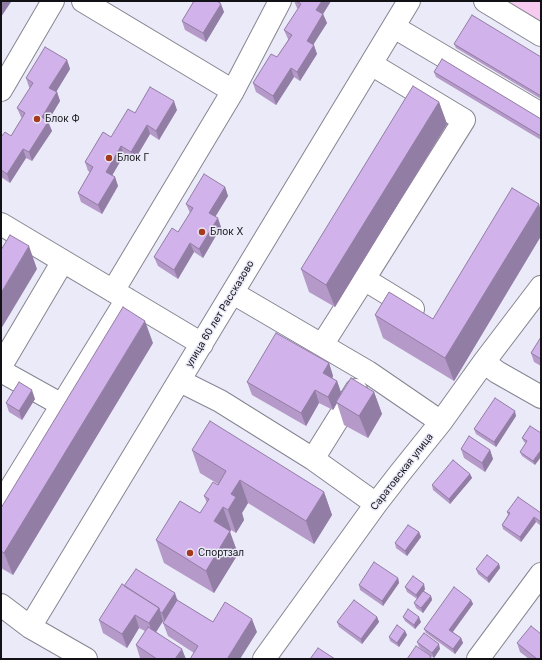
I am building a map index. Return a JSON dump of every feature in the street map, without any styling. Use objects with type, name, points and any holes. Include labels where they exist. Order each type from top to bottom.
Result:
[{"type":"street","points":[[83,1],[232,91]]},
{"type":"street","points":[[1,504],[62,405],[280,1]]},
{"type":"street","name":"улица 60 лет Рассказово","points":[[30,627],[409,1]]},
{"type":"street","points":[[485,1],[541,35]]},
{"type":"street","points":[[1,90],[51,2]]},
{"type":"street","points":[[394,27],[541,114]]},
{"type":"street","points":[[322,345],[464,120],[371,64]]},
{"type":"street","points":[[1,224],[202,344]]},
{"type":"street","points":[[1,366],[63,261]]},
{"type":"street","points":[[364,279],[427,318]]},
{"type":"street","name":"Саратовская улица","points":[[264,659],[376,504],[441,422],[541,287]]},
{"type":"street","points":[[233,293],[368,372],[441,422]]},
{"type":"street","points":[[484,362],[497,372],[541,397]]},
{"type":"street","points":[[1,371],[62,405]]},
{"type":"street","points":[[313,459],[368,372]]},
{"type":"street","points":[[180,381],[220,401],[313,459],[376,504]]},
{"type":"street","points":[[478,659],[541,574]]},
{"type":"street","points":[[1,605],[30,627],[86,659]]},
{"type":"shaded area","points":[[497,1],[541,1],[541,27]]},
{"type":"building","points":[[194,1],[217,1],[221,4],[203,33],[182,21]]},
{"type":"building","points":[[296,1],[322,1],[316,10],[323,14],[307,41],[314,45],[297,72],[291,68],[273,96],[253,83],[271,54],[277,57],[292,35],[284,30],[301,4]]},
{"type":"building","points":[[472,15],[541,57],[541,96],[454,44]]},
{"type":"building","name":"Блок Ф","points":[[45,47],[67,60],[49,88],[57,92],[42,117],[48,122],[29,152],[23,149],[7,174],[1,170],[1,137],[5,132],[11,136],[25,113],[17,108],[33,83],[26,78]]},
{"type":"building","points":[[442,59],[541,119],[541,136],[434,72]]},
{"type":"building","points":[[413,86],[439,102],[326,285],[301,269]]},
{"type":"building","name":"Блок Г","points":[[150,87],[174,101],[156,131],[147,125],[131,152],[121,146],[106,172],[115,177],[98,205],[78,193],[93,167],[85,162],[103,132],[111,137],[128,109],[135,113]]},
{"type":"building","name":"Блок Х","points":[[204,174],[225,187],[209,213],[218,218],[199,249],[190,243],[174,270],[154,257],[172,228],[178,232],[193,208],[186,204]]},
{"type":"building","points":[[512,188],[539,204],[445,358],[375,315],[389,292],[433,319]]},
{"type":"building","points":[[10,235],[29,246],[1,293],[1,250]]},
{"type":"building","points":[[123,307],[145,321],[4,553],[1,551],[1,508]]},
{"type":"building","points":[[276,333],[329,363],[323,373],[337,381],[328,397],[315,390],[301,413],[247,382]]},
{"type":"building","points":[[541,337],[541,359],[531,353]]},
{"type":"building","points":[[351,378],[374,392],[359,416],[336,402]]},
{"type":"building","points":[[19,382],[32,390],[19,411],[6,403]]},
{"type":"building","points":[[495,398],[515,411],[494,442],[474,429]]},
{"type":"building","points":[[210,421],[324,492],[306,521],[240,480],[231,494],[236,497],[228,510],[223,507],[214,521],[230,531],[206,571],[156,540],[180,501],[200,513],[209,499],[204,496],[213,482],[218,485],[226,471],[192,450]]},
{"type":"building","points":[[530,426],[541,433],[541,450],[533,461],[520,452],[527,441],[522,438]]},
{"type":"building","points":[[469,436],[490,450],[482,463],[461,449]]},
{"type":"building","points":[[453,460],[470,474],[449,499],[432,485]]},
{"type":"building","points":[[518,497],[541,513],[541,522],[534,517],[520,537],[502,525],[510,513],[507,512]]},
{"type":"building","points":[[408,525],[419,532],[405,551],[395,543]]},
{"type":"building","points":[[487,555],[499,564],[487,578],[476,569]]},
{"type":"building","points":[[374,562],[398,578],[382,601],[359,585]]},
{"type":"building","points":[[136,569],[175,593],[162,613],[160,612],[159,608],[124,586]]},
{"type":"building","points":[[413,576],[424,584],[416,595],[405,587]]},
{"type":"building","points":[[122,584],[159,608],[149,623],[135,615],[122,634],[99,620]]},
{"type":"building","points":[[454,587],[471,600],[449,630],[461,638],[453,649],[424,629]]},
{"type":"building","points":[[423,591],[431,596],[421,608],[414,603]]},
{"type":"building","points":[[177,600],[213,622],[225,602],[252,619],[227,659],[190,659],[198,646],[163,623]]},
{"type":"building","points":[[354,600],[377,617],[361,639],[337,622]]},
{"type":"building","points":[[408,609],[419,617],[414,625],[403,617]]},
{"type":"building","points":[[397,625],[405,631],[397,643],[389,637]]},
{"type":"building","points":[[531,626],[541,634],[541,659],[537,659],[517,643]]},
{"type":"building","points":[[148,627],[182,649],[175,659],[157,659],[136,645]]},
{"type":"building","points":[[424,633],[439,644],[432,653],[417,642]]},
{"type":"building","points":[[416,646],[431,656],[429,659],[407,659]]},
{"type":"building","points":[[318,648],[335,659],[310,659]]},
{"type":"place","name":"Блок Ф","points":[[37,119]]},
{"type":"place","name":"Блок Г","points":[[109,158]]},
{"type":"place","name":"Блок Х","points":[[202,232]]},
{"type":"place","name":"Спортзал","points":[[190,553]]}]
